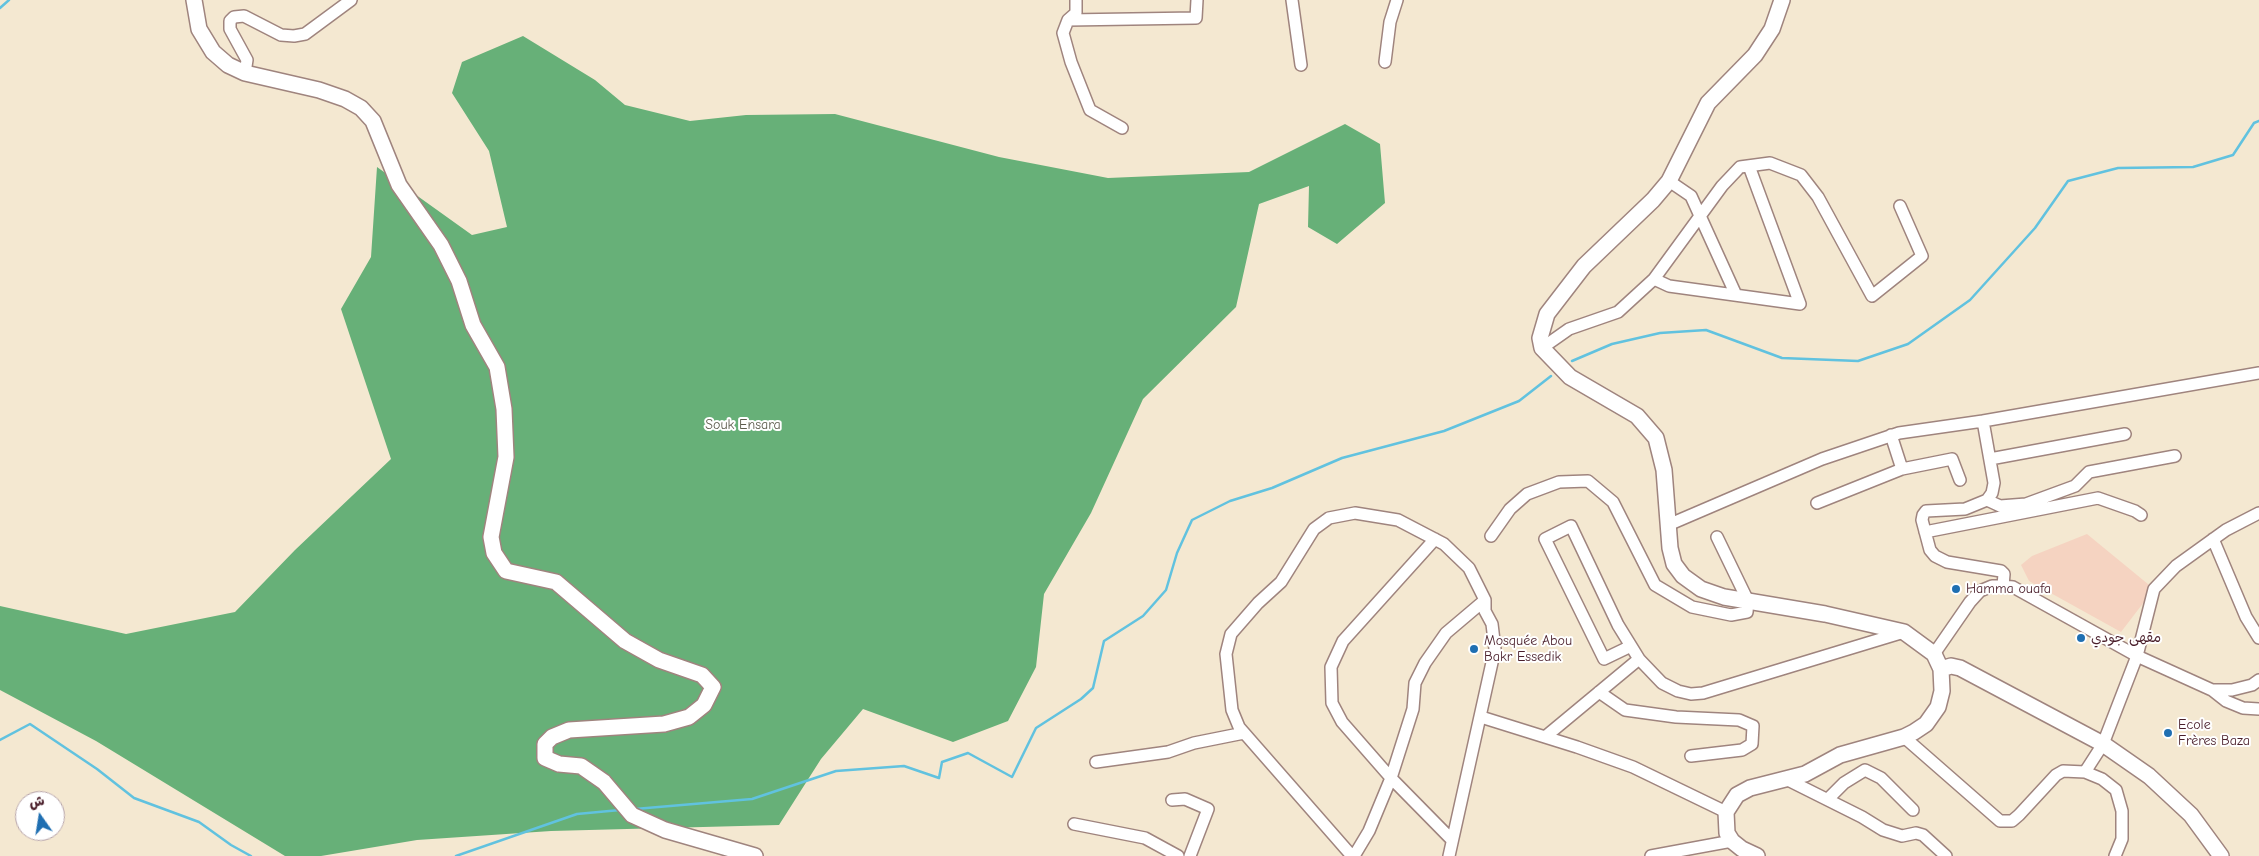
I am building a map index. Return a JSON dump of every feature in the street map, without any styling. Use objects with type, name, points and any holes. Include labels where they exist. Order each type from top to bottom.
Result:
[{"type":"street","points":[[194,0],[199,30],[213,52],[228,64],[245,73],[319,90],[345,99],[360,108],[373,121],[399,184],[441,246],[459,281],[473,325],[497,367],[504,409],[506,457],[492,537],[494,553],[506,571],[556,582],[625,641],[659,660],[702,675],[713,687],[704,705],[689,717],[664,724],[569,730],[552,737],[544,744],[545,758],[559,764],[581,766],[604,782],[632,815],[665,830],[754,856]]},
{"type":"street","points":[[245,73],[247,60],[230,28],[230,21],[234,17],[244,16],[281,35],[294,36],[305,34],[351,0]]},
{"type":"street","points":[[1076,0],[1076,13],[1068,20],[1063,33],[1071,62],[1090,110],[1122,128]]},
{"type":"street","points":[[1068,20],[1196,18],[1196,0]]},
{"type":"street","points":[[1292,0],[1301,65]]},
{"type":"street","points":[[1385,62],[1390,22],[1397,0]]},
{"type":"street","points":[[1757,856],[1732,842],[1727,833],[1726,812],[1737,795],[1750,788],[1805,774],[1840,755],[1866,746],[1904,738],[1926,724],[1938,707],[1942,691],[1941,669],[1934,654],[1904,632],[1825,614],[1724,597],[1701,589],[1683,576],[1674,564],[1661,452],[1656,438],[1647,425],[1637,416],[1570,377],[1542,348],[1540,338],[1542,327],[1557,300],[1584,266],[1653,200],[1669,181],[1708,103],[1755,55],[1772,30],[1782,0]]},
{"type":"street","points":[[1542,348],[1569,329],[1618,312],[1654,279],[1701,218],[1722,186],[1740,167],[1770,163],[1801,176],[1818,197],[1872,296],[1922,256],[1900,206]]},
{"type":"street","points":[[1654,279],[1669,286],[1800,304],[1750,166]]},
{"type":"street","points":[[1669,181],[1691,196],[1736,296]]},
{"type":"street","points":[[1668,525],[1822,459],[1891,435],[1922,428],[1984,421],[2259,373]]},
{"type":"street","points":[[1984,421],[1994,483],[1992,493],[1987,500],[1965,508],[1926,512],[1922,520],[1930,550],[1935,556],[1956,564],[2000,571],[2004,574],[2003,586]]},
{"type":"street","points":[[1990,459],[2124,434]]},
{"type":"street","points":[[1891,435],[1902,469]]},
{"type":"street","points":[[1987,500],[2000,506],[2026,504],[2075,486],[2089,472],[2175,456]]},
{"type":"street","points":[[1817,503],[1902,469],[1952,459],[1960,480]]},
{"type":"street","points":[[1491,536],[1510,509],[1527,494],[1560,482],[1588,481],[1614,502],[1655,585],[1692,607],[1731,615],[1747,612],[1748,601],[1717,537]]},
{"type":"street","points":[[1925,532],[2098,498],[2135,511],[2141,515]]},
{"type":"street","points":[[1449,856],[1481,718],[1495,649],[1495,636],[1485,611],[1485,600],[1468,568],[1444,544],[1398,520],[1355,513],[1329,518],[1314,529],[1288,573],[1231,634],[1226,644],[1234,719],[1244,733],[1353,856],[1370,831],[1391,778],[1413,709],[1414,683],[1446,633],[1485,600]]},
{"type":"street","points":[[2085,772],[2104,744],[2137,656],[2154,589],[2176,566],[2213,539],[2259,513]]},
{"type":"street","points":[[1631,646],[1604,659],[1545,539],[1570,526],[1618,625],[1631,646],[1639,659],[1662,683],[1678,691],[1703,693],[1904,632]]},
{"type":"street","points":[[2213,539],[2246,617],[2259,638]]},
{"type":"street","points":[[1435,540],[1342,641],[1331,667],[1332,703],[1342,722],[1391,778],[1452,840]]},
{"type":"street","points":[[1934,654],[1970,602],[1980,591],[1992,586],[2013,587],[2137,656],[2212,690],[2226,701],[2243,708],[2259,709]]},
{"type":"street","points":[[1545,737],[1639,659]]},
{"type":"street","points":[[1941,669],[1951,666],[1960,668],[2104,744],[2149,776],[2191,815],[2221,856]]},
{"type":"street","points":[[2212,690],[2232,690],[2252,685],[2259,680]]},
{"type":"street","points":[[1599,692],[1625,710],[1676,717],[1739,720],[1753,726],[1752,744],[1742,750],[1691,756]]},
{"type":"street","points":[[1481,718],[1545,737],[1632,767],[1687,791],[1726,812]]},
{"type":"street","points":[[1096,762],[1168,752],[1194,743],[1244,733]]},
{"type":"street","points":[[1904,738],[2000,821],[2012,821],[2056,775],[2063,771],[2085,772],[2102,779],[2116,790],[2123,823],[2120,853]]},
{"type":"street","points":[[1828,799],[1844,783],[1865,770],[1881,778],[1913,810]]},
{"type":"street","points":[[1786,779],[1828,799],[1883,830],[1902,836],[1916,833],[1923,835],[1946,856]]},
{"type":"street","points":[[1172,800],[1185,799],[1208,809],[1190,856]]},
{"type":"street","points":[[1074,824],[1145,838],[1178,856]]},
{"type":"street","points":[[1651,856],[1732,842]]},
{"type":"shaded area","points":[[2087,534],[2154,589],[2121,632],[2029,581],[2021,565],[2032,556]]},
{"type":"green space","name":"Souk Ensara","points":[[523,36],[595,80],[625,105],[690,121],[746,115],[835,114],[999,157],[1108,178],[1249,172],[1345,124],[1380,144],[1385,203],[1337,244],[1308,227],[1309,186],[1259,204],[1236,307],[1143,399],[1091,513],[1044,594],[1036,667],[1008,721],[953,742],[863,709],[821,759],[779,825],[551,831],[417,840],[321,856],[285,856],[96,741],[0,690],[0,606],[126,634],[235,612],[295,550],[391,459],[341,309],[371,257],[377,167],[472,235],[507,227],[489,151],[452,93],[462,62]]},
{"type":"waterway","points":[[0,8],[9,0]]},
{"type":"waterway","points":[[1572,361],[1612,344],[1660,333],[1706,330],[1782,358],[1858,361],[1908,344],[1970,300],[2035,228],[2068,181],[2118,168],[2193,167],[2233,155],[2254,123],[2259,121]]},
{"type":"waterway","points":[[635,809],[752,799],[836,771],[904,766],[939,778],[942,762],[968,753],[1012,777],[1036,728],[1081,699],[1093,688],[1104,641],[1143,616],[1166,590],[1177,553],[1192,520],[1230,501],[1272,488],[1342,458],[1444,431],[1519,401],[1551,376]]},
{"type":"waterway","points":[[0,740],[30,724],[97,769],[134,798],[199,822],[231,845],[251,856]]},
{"type":"waterway","points":[[456,856],[577,814],[620,810]]},
{"type":"place","name":"Hamma ouafa","points":[[1956,589]]},
{"type":"place","name":"مقهى جودي","points":[[2081,638]]},
{"type":"place","name":"Mosquée Abou Bakr Essedik","points":[[1474,649]]},
{"type":"place","name":"Ecole Frères Baza","points":[[2168,733]]}]
